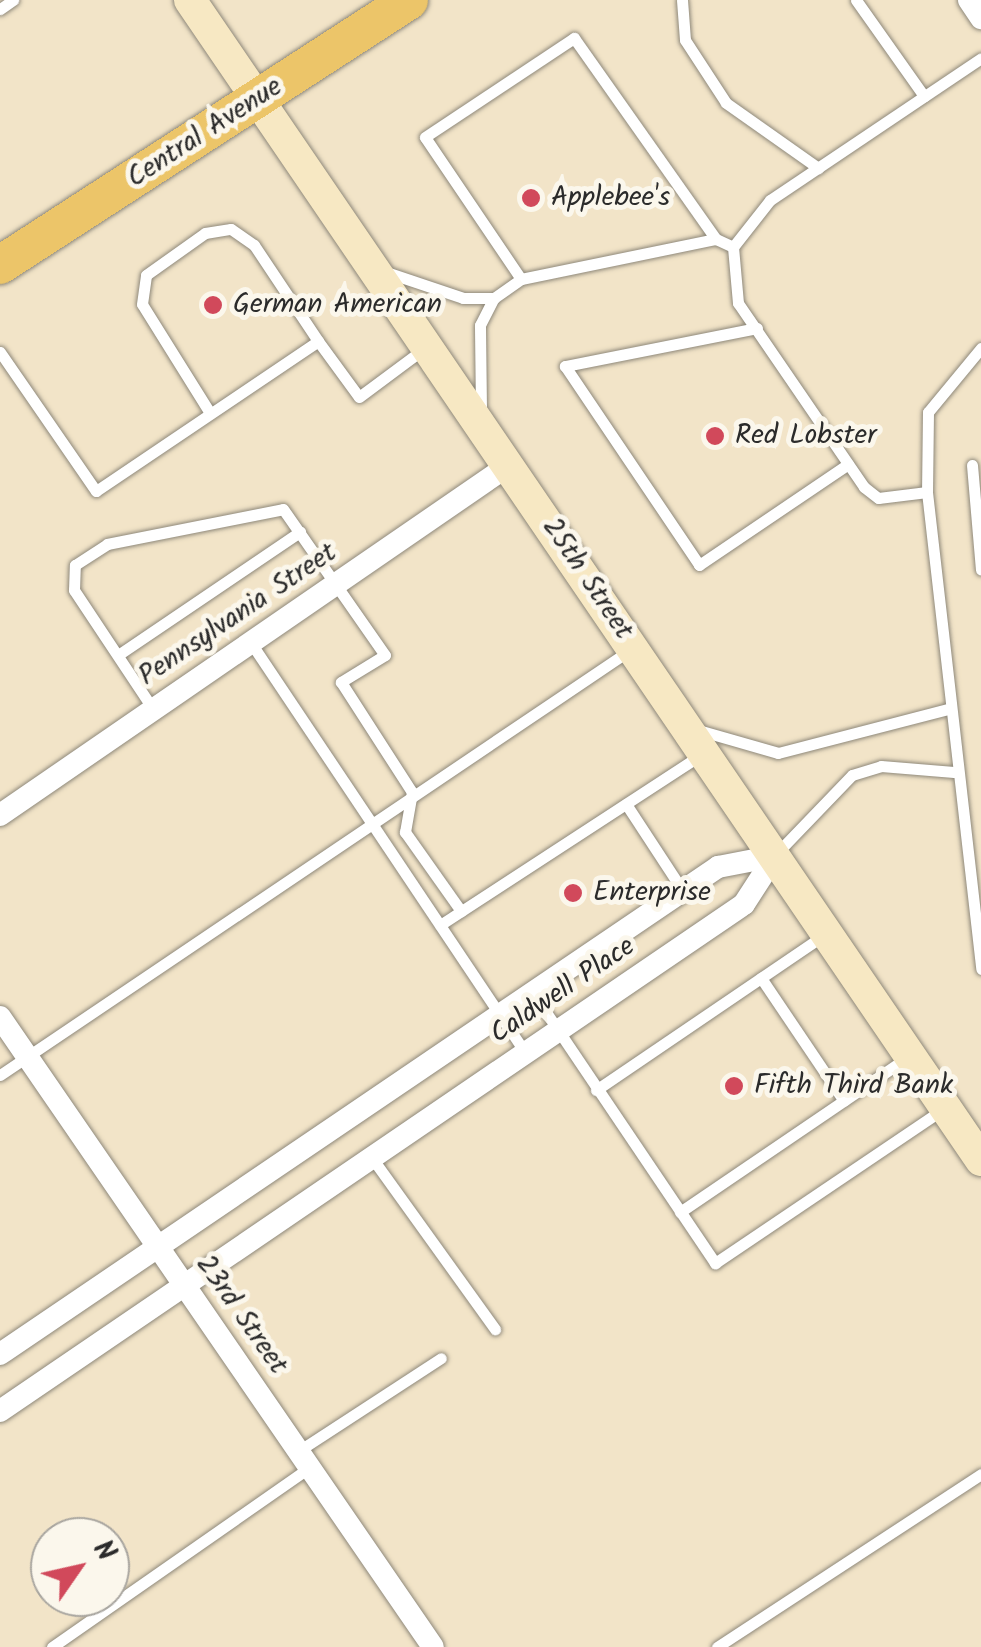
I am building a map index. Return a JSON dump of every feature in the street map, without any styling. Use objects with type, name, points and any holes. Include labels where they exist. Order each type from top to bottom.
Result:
[{"type":"main road","name":"25th Street","points":[[190,0],[981,1160]]},
{"type":"main road","name":"Central Avenue","points":[[0,266],[409,0]]},
{"type":"street","points":[[969,0],[981,18]]},
{"type":"street","name":"Pennsylvania Street","points":[[0,815],[509,466]]},
{"type":"street","name":"Caldwell Place","points":[[0,1354],[718,867],[775,856]]},
{"type":"street","name":"Caldwell Place","points":[[0,1411],[744,904],[775,856]]},
{"type":"street","name":"23rd Street","points":[[0,1017],[428,1640]]},
{"type":"street","points":[[402,1647],[428,1640]]},
{"type":"lane","points":[[0,9],[14,0]]},
{"type":"lane","points":[[682,0],[685,40],[726,104],[818,168]]},
{"type":"lane","points":[[856,0],[924,96]]},
{"type":"lane","points":[[521,279],[425,138],[574,38],[716,239],[733,246]]},
{"type":"lane","points":[[927,492],[878,498],[848,464],[738,303],[733,246],[770,200],[981,58]]},
{"type":"lane","points":[[210,412],[142,304],[146,275],[205,233],[231,228],[254,245],[359,397],[428,347]]},
{"type":"lane","points":[[481,425],[480,325],[494,298],[521,279],[716,239]]},
{"type":"lane","points":[[374,268],[464,298],[494,298]]},
{"type":"lane","points":[[757,328],[565,366],[699,565],[848,464]]},
{"type":"lane","points":[[0,352],[96,491],[318,341]]},
{"type":"lane","points":[[981,348],[928,412],[927,492],[954,772],[981,969]]},
{"type":"lane","points":[[0,377],[12,369]]},
{"type":"lane","points":[[972,465],[981,570]]},
{"type":"lane","points":[[154,710],[74,590],[74,564],[107,544],[283,509],[384,654],[341,682],[412,792],[406,832],[461,911]]},
{"type":"lane","points":[[118,655],[300,532]]},
{"type":"lane","points":[[250,643],[525,1053]]},
{"type":"lane","points":[[0,1076],[275,893],[369,819],[633,648]]},
{"type":"lane","points":[[440,924],[626,804],[696,740],[778,753],[948,709]]},
{"type":"lane","points":[[775,856],[852,775],[882,766],[954,772]]},
{"type":"lane","points":[[626,804],[683,892]]},
{"type":"lane","points":[[969,884],[981,876]]},
{"type":"lane","points":[[596,1090],[827,932]]},
{"type":"lane","points":[[760,978],[844,1101]]},
{"type":"lane","points":[[532,994],[714,1263],[946,1108]]},
{"type":"lane","points":[[680,1212],[911,1056]]},
{"type":"lane","points":[[372,1157],[494,1329]]},
{"type":"lane","points":[[52,1647],[441,1358]]},
{"type":"lane","points":[[717,1647],[981,1474]]},
{"type":"place","name":"Applebee's","points":[[531,198]]},
{"type":"place","name":"German American","points":[[213,305]]},
{"type":"place","name":"Red Lobster","points":[[715,436]]},
{"type":"place","name":"Enterprise","points":[[573,893]]},
{"type":"place","name":"Fifth Third Bank","points":[[734,1086]]}]
